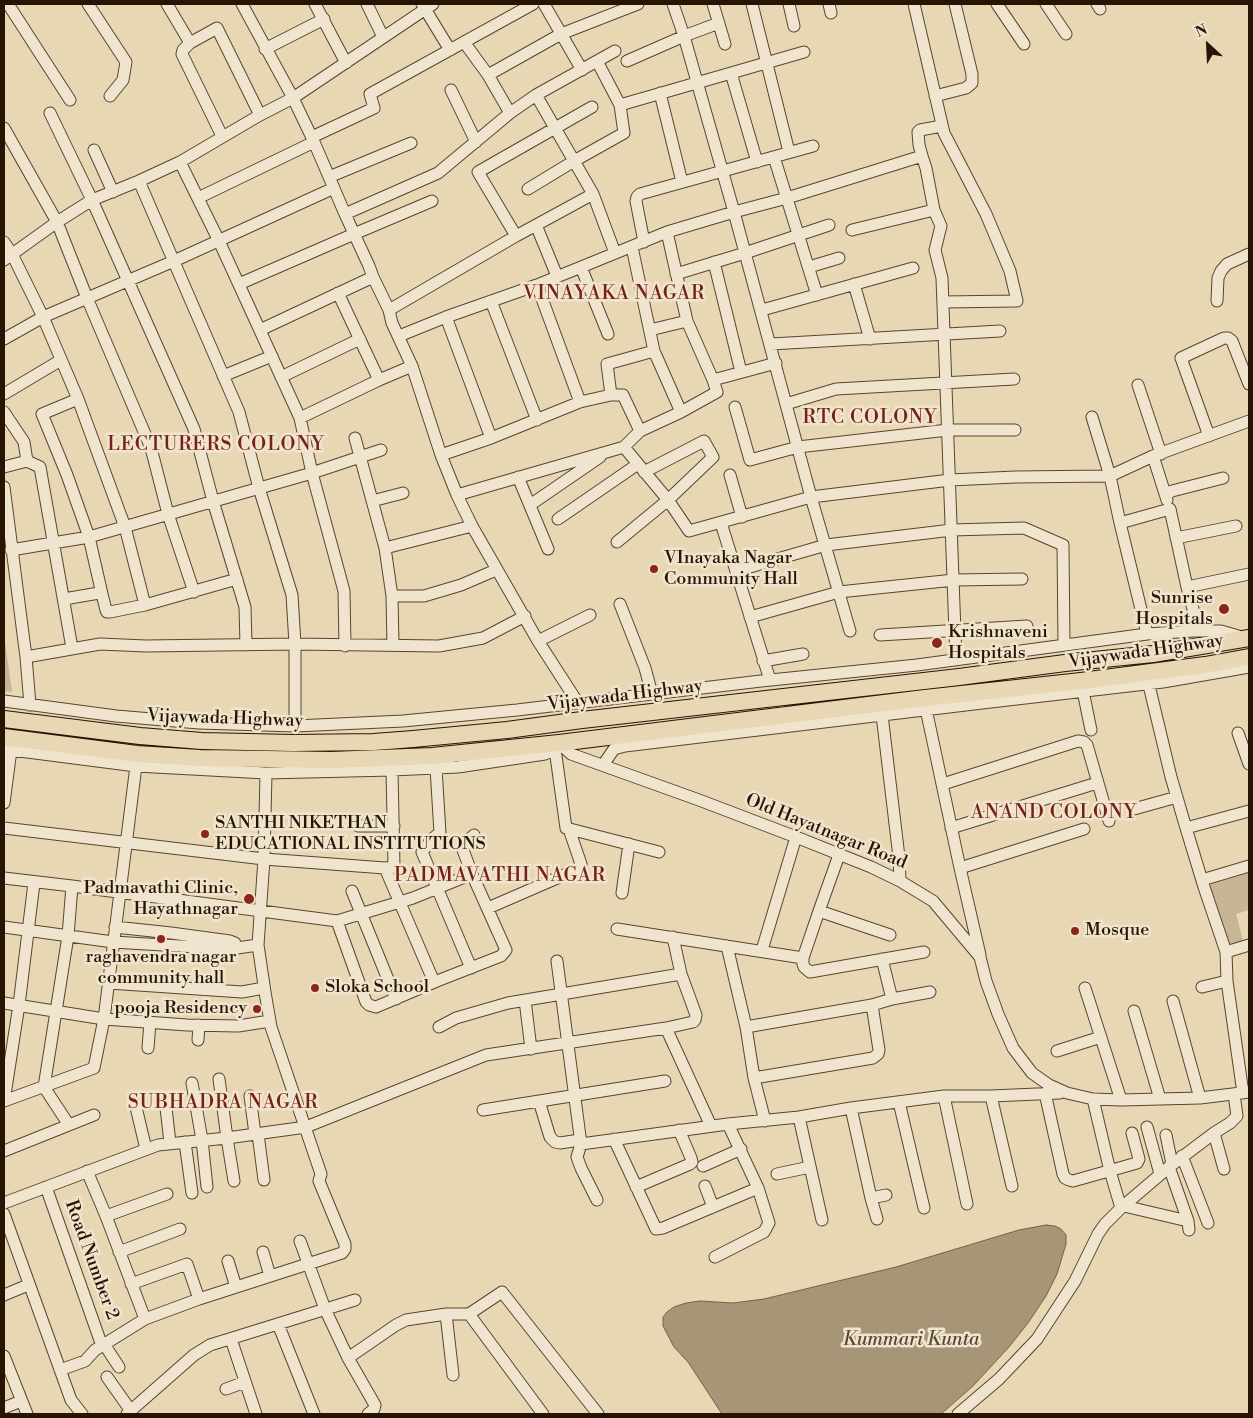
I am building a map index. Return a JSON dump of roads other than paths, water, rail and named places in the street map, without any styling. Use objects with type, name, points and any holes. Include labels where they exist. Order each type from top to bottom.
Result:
[{"type":"highway","name":"Vijaywada Highway","points":[[4,719],[140,736],[211,741],[374,742],[507,730],[1153,654],[1249,638]]},
{"type":"highway","name":"Vijaywada Highway","points":[[6,745],[87,747],[137,754],[200,758],[331,760],[432,756],[531,745],[557,746],[794,720],[1081,681],[1147,678],[1249,657]]},
{"type":"highway","points":[[87,747],[89,730]]},
{"type":"street","points":[[88,4],[126,62],[123,80],[110,96]]},
{"type":"street","points":[[167,4],[190,43]]},
{"type":"street","points":[[315,4],[346,63]]},
{"type":"street","points":[[367,4],[383,37]]},
{"type":"street","points":[[198,198],[374,108],[370,94],[533,4]]},
{"type":"street","points":[[544,4],[582,70]]},
{"type":"street","points":[[488,75],[561,34],[638,4]]},
{"type":"street","points":[[673,4],[684,36],[762,310],[811,497],[850,631]]},
{"type":"street","points":[[713,4],[725,44]]},
{"type":"street","points":[[752,4],[789,152]]},
{"type":"street","points":[[789,4],[794,26]]},
{"type":"street","points":[[914,4],[944,133],[986,214],[1010,271],[1017,301],[944,302]]},
{"type":"street","points":[[935,96],[966,88],[973,80],[956,4]]},
{"type":"street","points":[[997,4],[1024,44]]},
{"type":"street","points":[[1046,4],[1066,34]]},
{"type":"street","points":[[245,5],[265,49],[293,98],[313,139],[344,214],[369,266],[392,324],[412,366],[441,455],[457,495],[496,570],[525,616],[538,641],[578,703]]},
{"type":"street","points":[[9,6],[70,100]]},
{"type":"street","points":[[8,258],[57,222],[92,200],[180,162],[222,136],[293,98],[427,6],[450,50]]},
{"type":"street","points":[[265,49],[324,19]]},
{"type":"street","points":[[627,61],[718,23]]},
{"type":"street","points":[[222,136],[182,54],[183,50],[190,43],[217,28],[260,115]]},
{"type":"street","points":[[464,42],[488,75],[510,113]]},
{"type":"street","points":[[344,214],[438,173],[510,113],[536,95],[615,51]]},
{"type":"street","points":[[620,105],[804,52]]},
{"type":"street","points":[[528,189],[624,133],[620,105],[597,61]]},
{"type":"street","points":[[732,73],[757,162]]},
{"type":"street","points":[[451,90],[476,142]]},
{"type":"street","points":[[660,93],[682,182]]},
{"type":"street","points":[[536,95],[593,194],[615,253]]},
{"type":"street","points":[[516,236],[478,172],[592,107]]},
{"type":"street","points":[[50,113],[92,200],[194,429],[213,501],[245,607],[246,645]]},
{"type":"street","points":[[942,126],[918,132],[919,145],[926,168],[934,210],[941,226],[935,250],[942,278],[944,302],[956,660]]},
{"type":"street","points":[[4,128],[57,222],[151,448],[168,514],[194,592]]},
{"type":"street","points":[[329,177],[411,144]]},
{"type":"street","points":[[644,242],[636,202],[637,196],[640,194],[813,146]]},
{"type":"street","points":[[94,150],[113,192]]},
{"type":"street","points":[[399,336],[632,248],[667,232],[787,198],[922,156]]},
{"type":"street","points":[[774,157],[817,295]]},
{"type":"street","points":[[180,162],[219,240],[300,418],[312,473],[344,591],[345,646]]},
{"type":"street","points":[[139,181],[239,412],[259,488],[292,595],[295,644],[294,726]]},
{"type":"street","points":[[4,339],[43,317],[174,261],[334,188]]},
{"type":"street","points":[[388,310],[593,194]]},
{"type":"street","points":[[239,284],[432,201]]},
{"type":"street","points":[[852,230],[934,210]]},
{"type":"street","points":[[536,225],[558,276]]},
{"type":"street","points":[[676,274],[828,225]]},
{"type":"street","points":[[457,495],[624,447],[640,431],[681,412],[717,392],[687,321],[667,232]]},
{"type":"street","points":[[4,242],[8,258],[43,317],[78,398],[126,527],[145,605]]},
{"type":"street","points":[[632,248],[654,351],[681,412]]},
{"type":"street","points":[[1216,301],[1218,278],[1221,271],[1227,264],[1249,254]]},
{"type":"street","points":[[809,267],[839,258]]},
{"type":"street","points":[[714,262],[741,372]]},
{"type":"street","points":[[581,267],[608,334]]},
{"type":"street","points":[[762,310],[913,268]]},
{"type":"street","points":[[260,330],[373,277]]},
{"type":"street","points":[[537,284],[580,402]]},
{"type":"street","points":[[854,284],[870,339]]},
{"type":"street","points":[[338,293],[379,380]]},
{"type":"street","points":[[491,301],[537,420]]},
{"type":"street","points":[[446,317],[491,438]]},
{"type":"street","points":[[650,330],[687,321]]},
{"type":"street","points":[[770,344],[1000,331]]},
{"type":"street","points":[[1210,436],[1181,358],[1224,338],[1228,338],[1232,342],[1249,384]]},
{"type":"street","points":[[282,377],[360,339]]},
{"type":"street","points":[[611,395],[606,364],[654,351]]},
{"type":"street","points":[[223,376],[272,356]]},
{"type":"street","points":[[4,394],[61,360]]},
{"type":"street","points":[[713,380],[776,363]]},
{"type":"street","points":[[300,418],[412,366]]},
{"type":"street","points":[[786,404],[836,389],[1014,379]]},
{"type":"street","points":[[1138,385],[1157,455],[1199,631]]},
{"type":"street","points":[[441,455],[491,438],[580,402],[611,395],[623,395],[640,431]]},
{"type":"street","points":[[78,398],[42,414],[67,475],[89,537],[106,610],[108,612],[145,605],[237,579]]},
{"type":"street","points":[[734,407],[750,460],[798,447],[948,430],[1015,430]]},
{"type":"street","points":[[4,412],[24,442],[27,461]]},
{"type":"street","points":[[1092,416],[1110,476],[1147,634]]},
{"type":"street","points":[[624,447],[668,500],[689,530],[811,497],[950,480],[1110,476],[1157,455],[1249,421]]},
{"type":"street","points":[[355,438],[385,548],[392,596],[393,645]]},
{"type":"street","points":[[558,519],[641,468],[704,441],[713,457],[668,500],[618,542]]},
{"type":"street","points":[[11,550],[89,537],[126,527],[312,473],[381,450]]},
{"type":"street","points":[[530,505],[608,452]]},
{"type":"street","points":[[4,467],[27,461],[40,467],[72,648]]},
{"type":"street","points":[[730,475],[742,517]]},
{"type":"street","points":[[518,477],[548,549]]},
{"type":"street","points":[[1166,494],[1223,478]]},
{"type":"street","points":[[4,487],[26,657],[30,705]]},
{"type":"street","points":[[372,501],[403,493]]},
{"type":"street","points":[[1120,523],[1170,508]]},
{"type":"street","points":[[721,522],[770,680]]},
{"type":"street","points":[[385,548],[472,526]]},
{"type":"street","points":[[1176,538],[1236,526]]},
{"type":"street","points":[[736,571],[826,545],[952,530],[1024,528],[1063,545],[1064,645]]},
{"type":"street","points":[[392,596],[424,596],[461,585],[496,570]]},
{"type":"street","points":[[1187,587],[1249,574]]},
{"type":"street","points":[[750,617],[839,592],[954,580],[1022,579]]},
{"type":"street","points":[[64,599],[102,594]]},
{"type":"street","points":[[620,604],[645,668],[652,694]]},
{"type":"street","points":[[538,641],[590,615]]},
{"type":"street","points":[[26,657],[100,644],[146,646],[295,644],[439,646],[483,638],[525,616]]},
{"type":"street","points":[[880,635],[1027,626]]},
{"type":"street","points":[[4,701],[116,716],[199,723],[294,726],[403,721],[918,665],[1147,634],[1221,631],[1249,638]]},
{"type":"street","points":[[763,661],[803,654]]},
{"type":"street","points":[[602,765],[614,749],[626,746],[794,720],[882,715],[1083,691],[1147,678],[1249,667]]},
{"type":"street","points":[[958,1414],[999,1379],[1037,1339],[1075,1281],[1098,1234],[1105,1224],[1167,1168],[1214,1133],[1230,1124],[1237,1116],[1242,1093],[1226,952],[1177,798],[1147,678]]},
{"type":"street","points":[[1083,691],[1091,730]]},
{"type":"street","points":[[926,709],[980,957]]},
{"type":"street","points":[[882,715],[899,857],[900,881]]},
{"type":"street","points":[[1238,733],[1249,764]]},
{"type":"street","points":[[942,784],[1078,741],[1084,742],[1109,821]]},
{"type":"street","points":[[4,803],[6,745],[136,766],[266,772],[458,767],[545,754],[557,746],[566,828],[569,829],[580,864],[578,869],[488,908]]},
{"type":"street","name":"Old Hayatnagar Road","points":[[557,746],[571,754],[839,854],[900,881],[932,900],[980,957],[986,981],[1013,1048],[1032,1073],[1049,1085],[1067,1093],[1093,1099],[1200,1098],[1242,1093]]},
{"type":"street","points":[[34,882],[19,1005],[4,1101],[94,1068],[104,1019],[136,766]]},
{"type":"street","points":[[436,768],[440,833],[422,852],[471,968]]},
{"type":"street","points":[[4,828],[264,859],[385,868],[394,867],[392,770]]},
{"type":"street","points":[[60,1370],[85,1361],[95,1350],[145,1319],[199,1299],[342,1253],[345,1249],[345,1244],[319,1181],[321,1174],[270,1021],[264,988],[258,945],[264,859],[266,772]]},
{"type":"street","points":[[952,828],[1097,783]]},
{"type":"street","points":[[1134,809],[1177,798]]},
{"type":"street","points":[[1186,828],[1249,811]]},
{"type":"street","points":[[358,826],[394,826]]},
{"type":"street","points":[[569,829],[659,852]]},
{"type":"street","points":[[960,868],[1084,829]]},
{"type":"street","points":[[337,921],[366,1002],[376,1007],[501,956],[506,950],[463,850],[464,844],[474,835]]},
{"type":"street","points":[[762,950],[796,837]]},
{"type":"street","points":[[622,893],[629,844]]},
{"type":"street","points":[[839,854],[818,911],[804,958],[804,967],[810,972],[924,952]]},
{"type":"street","points":[[1202,880],[1249,866]]},
{"type":"street","points":[[385,868],[434,982]]},
{"type":"street","points":[[4,878],[337,921],[413,898],[472,874]]},
{"type":"street","points":[[69,1125],[44,1087],[68,936],[72,886]]},
{"type":"street","points":[[352,891],[396,998]]},
{"type":"street","points":[[818,911],[890,935]]},
{"type":"street","points":[[4,927],[113,942],[230,949],[258,945]]},
{"type":"street","points":[[115,927],[230,941],[235,943],[236,947]]},
{"type":"street","points":[[617,928],[804,958]]},
{"type":"street","points":[[4,1203],[158,1145],[306,1127],[486,1055],[666,1028],[693,1022],[696,1015],[681,974],[673,937]]},
{"type":"street","points":[[1226,952],[1249,945]]},
{"type":"street","points":[[727,946],[746,1027],[754,1078],[765,1121]]},
{"type":"street","points":[[882,959],[892,999]]},
{"type":"street","points":[[557,961],[580,1142],[577,1157],[597,1200]]},
{"type":"street","points":[[439,1027],[456,1018],[508,1003],[681,974]]},
{"type":"street","points":[[1202,987],[1228,981]]},
{"type":"street","points":[[108,983],[242,992],[264,988]]},
{"type":"street","points":[[1085,988],[1121,1100]]},
{"type":"street","points":[[746,1027],[872,1005],[930,992]]},
{"type":"street","points":[[525,1000],[531,1048]]},
{"type":"street","points":[[1173,1001],[1200,1098]]},
{"type":"street","points":[[4,1003],[104,1019],[238,1026],[270,1021]]},
{"type":"street","points":[[754,1078],[873,1058],[878,1054],[879,1050],[872,1005]]},
{"type":"street","points":[[1134,1012],[1160,1098]]},
{"type":"street","points":[[148,1048],[150,1022]]},
{"type":"street","points":[[198,1040],[199,1025]]},
{"type":"street","points":[[666,1028],[711,1126]]},
{"type":"street","points":[[1057,1051],[1101,1037]]},
{"type":"street","points":[[219,1079],[234,1181]]},
{"type":"street","points":[[483,1110],[664,1082]]},
{"type":"street","points":[[192,1083],[202,1140],[207,1187]]},
{"type":"street","points":[[1045,1093],[1065,1178],[1069,1180],[1136,1164],[1139,1161],[1132,1133]]},
{"type":"street","points":[[539,1101],[550,1137],[555,1142],[560,1143],[614,1139],[799,1117],[944,1096],[1067,1093]]},
{"type":"street","points":[[250,1096],[264,1180]]},
{"type":"street","points":[[944,1096],[967,1204]]},
{"type":"street","points":[[991,1096],[1012,1186]]},
{"type":"street","points":[[165,1099],[170,1144]]},
{"type":"street","points":[[1093,1099],[1110,1171],[1122,1207]]},
{"type":"street","points":[[899,1102],[924,1208]]},
{"type":"street","points":[[135,1103],[146,1149]]},
{"type":"street","points":[[851,1108],[876,1218]]},
{"type":"street","points":[[4,1151],[94,1115]]},
{"type":"street","points":[[799,1117],[822,1220]]},
{"type":"street","points":[[714,1257],[764,1232],[769,1223],[758,1188],[728,1124]]},
{"type":"street","points":[[1122,1207],[1189,1225],[1167,1168],[1147,1128]]},
{"type":"street","points":[[636,1187],[692,1162],[679,1130]]},
{"type":"street","points":[[1214,1133],[1224,1169]]},
{"type":"street","points":[[1166,1136],[1167,1168]]},
{"type":"street","points":[[614,1139],[656,1229],[659,1230],[758,1188]]},
{"type":"street","points":[[185,1142],[192,1193]]},
{"type":"street","points":[[703,1166],[740,1150]]},
{"type":"street","points":[[1182,1156],[1208,1223]]},
{"type":"street","points":[[777,1174],[810,1167]]},
{"type":"street","points":[[88,1171],[145,1319]]},
{"type":"street","points":[[705,1186],[714,1207]]},
{"type":"street","name":"Road Number 2","points":[[46,1187],[103,1345],[119,1367]]},
{"type":"street","points":[[106,1216],[167,1194]]},
{"type":"street","points":[[871,1198],[886,1195]]},
{"type":"street","points":[[4,1214],[71,1400],[82,1414]]},
{"type":"street","points":[[119,1252],[180,1229]]},
{"type":"street","points":[[300,1240],[325,1309],[348,1358],[375,1405],[368,1414]]},
{"type":"street","points":[[263,1252],[270,1276]]},
{"type":"street","points":[[228,1261],[236,1287]]},
{"type":"street","points":[[131,1284],[187,1264],[199,1299]]},
{"type":"street","points":[[4,1295],[28,1285]]},
{"type":"street","points":[[348,1358],[406,1320],[446,1314],[469,1314],[502,1292],[598,1414]]},
{"type":"street","points":[[107,1376],[129,1412],[194,1355],[210,1345],[355,1300]]},
{"type":"street","points":[[446,1314],[452,1376]]},
{"type":"street","points":[[469,1314],[543,1414]]},
{"type":"street","points":[[278,1324],[314,1414]]},
{"type":"street","points":[[231,1339],[256,1414]]},
{"type":"street","points":[[4,1356],[6,1372],[27,1414]]},
{"type":"street","points":[[226,1390],[246,1382]]},
{"type":"street","points":[[4,1408],[21,1402]]},
{"type":"water","name":"Kummari Kunta","points":[[1046,1225],[1061,1229],[1066,1235],[1066,1244],[1057,1274],[1046,1296],[1009,1347],[973,1386],[941,1414],[722,1414],[688,1362],[674,1347],[663,1326],[663,1317],[667,1312],[674,1307],[686,1303],[700,1301],[733,1303],[764,1299],[896,1267],[1019,1230]]},
{"type":"place","name":"VInayaka Nagar Community Hall","points":[[654,569]]},
{"type":"place","name":"Sunrise Hospitals","points":[[1224,609]]},
{"type":"place","name":"Krishnaveni Hospitals","points":[[937,643]]},
{"type":"place","name":"SANTHI NIKETHAN EDUCATIONAL INSTITUTIONS","points":[[205,834]]},
{"type":"place","name":"Padmavathi Clinic, Hayathnagar","points":[[249,899]]},
{"type":"place","name":"Mosque","points":[[1075,931]]},
{"type":"place","name":"raghavendra nagar community hall","points":[[161,939]]},
{"type":"place","name":"Sloka School","points":[[315,988]]},
{"type":"place","name":"pooja Residency","points":[[257,1009]]},
{"type":"district","name":"VINAYAKA NAGAR","points":[[614,294]]},
{"type":"district","name":"RTC COLONY","points":[[870,418]]},
{"type":"district","name":"LECTURERS COLONY","points":[[216,445]]},
{"type":"district","name":"ANAND COLONY","points":[[1054,813]]},
{"type":"district","name":"PADMAVATHI NAGAR","points":[[500,876]]},
{"type":"district","name":"SUBHADRA NAGAR","points":[[223,1103]]}]
